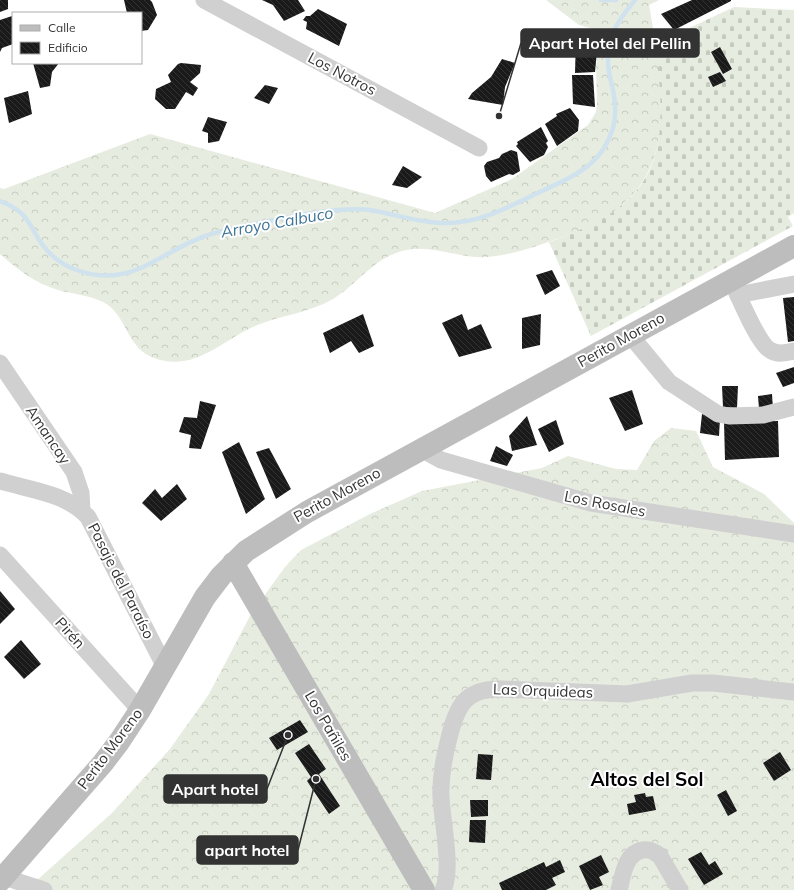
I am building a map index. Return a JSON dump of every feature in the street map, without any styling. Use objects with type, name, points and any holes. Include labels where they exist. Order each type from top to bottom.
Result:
[{"type":"main road","name":"Perito Moreno","points":[[2,879],[103,763],[140,710],[210,590],[233,563],[250,548],[290,522],[630,335],[734,287],[794,246]]},
{"type":"main road","name":"Los Pañiles","points":[[233,563],[424,890]]},
{"type":"street","name":"Los Notros","points":[[204,0],[479,148]]},
{"type":"street","points":[[794,284],[734,287],[766,347],[779,353],[794,351]]},
{"type":"street","points":[[630,335],[668,382],[718,414],[729,416],[763,415],[780,412],[794,407]]},
{"type":"street","name":"Amancay","points":[[0,363],[74,472],[81,493],[82,511]]},
{"type":"street","name":"Los Rosales","points":[[425,447],[430,454],[441,460],[591,503],[794,534]]},
{"type":"street","name":"Pasaje del Paraíso","points":[[0,481],[65,500],[82,511],[93,524],[165,667]]},
{"type":"street","name":"Pirén","points":[[0,555],[140,710]]},
{"type":"street","name":"Las Orquideas","points":[[443,890],[448,877],[441,796],[443,765],[457,710],[465,700],[475,692],[501,689],[627,694],[692,683],[708,683],[794,692]]},
{"type":"street","points":[[619,890],[629,858],[633,854],[645,850],[656,853],[660,856],[680,890]]},
{"type":"street","points":[[2,879],[44,890]]},
{"type":"green space","points":[[546,0],[659,0],[649,5],[660,79],[661,113],[658,145],[647,173],[629,198],[601,220],[544,244],[497,256],[475,257],[419,249],[396,253],[379,262],[349,287],[324,304],[255,326],[203,355],[180,362],[159,360],[145,353],[132,339],[117,314],[111,307],[103,302],[87,296],[58,290],[42,284],[20,271],[0,254],[0,188],[4,189],[150,134],[435,213],[512,179],[588,125],[596,112],[596,66],[601,31],[579,25]]},
{"type":"green space","points":[[734,7],[794,10],[794,213],[788,217],[793,226],[591,336],[549,242],[586,227],[615,210],[636,192],[650,170],[658,145],[661,116],[655,44]]},
{"type":"green space","points":[[671,428],[696,431],[713,467],[764,494],[794,523],[794,890],[26,890],[112,813],[170,749],[209,694],[251,614],[285,567],[301,550],[370,514],[422,491],[542,468],[568,456],[616,469],[637,470],[654,441]]},
{"type":"building","points":[[0,0],[8,0],[8,9],[0,12]]},
{"type":"building","points":[[124,0],[150,0],[157,15],[148,30],[142,31],[142,12],[127,12]]},
{"type":"building","points":[[262,0],[298,0],[305,11],[284,21],[273,5]]},
{"type":"building","points":[[692,0],[731,1],[674,30],[661,14]]},
{"type":"building","points":[[318,9],[347,24],[339,46],[306,29],[307,22],[303,20],[306,16],[310,16]]},
{"type":"building","points":[[12,16],[12,44],[2,48],[0,52],[0,20]]},
{"type":"building","points":[[576,37],[598,40],[595,72],[575,73]]},
{"type":"building","points":[[720,47],[732,69],[723,74],[711,52]]},
{"type":"building","points":[[502,59],[515,63],[505,87],[503,105],[468,99],[472,93],[491,77]]},
{"type":"building","points":[[33,64],[58,64],[52,72],[50,86],[40,88]]},
{"type":"building","points":[[178,64],[201,65],[200,73],[190,82],[198,88],[193,96],[186,92],[175,109],[166,109],[155,99],[156,89],[171,82],[168,75]]},
{"type":"building","points":[[720,72],[726,81],[713,87],[708,77]]},
{"type":"building","points":[[572,75],[593,75],[595,107],[573,104]]},
{"type":"building","points":[[265,85],[278,88],[269,104],[254,98]]},
{"type":"building","points":[[28,91],[32,114],[9,123],[4,98]]},
{"type":"building","points":[[570,108],[579,120],[578,131],[557,146],[545,124],[557,116],[556,114]]},
{"type":"building","points":[[208,117],[227,122],[219,141],[208,143],[208,133],[202,131]]},
{"type":"building","points":[[541,127],[548,141],[546,143],[548,147],[544,155],[530,162],[516,146],[518,144],[517,142]]},
{"type":"building","points":[[511,150],[517,152],[520,171],[513,175],[509,174],[491,182],[486,176],[484,166],[487,162],[499,158],[502,154]]},
{"type":"building","points":[[403,166],[422,177],[407,188],[392,185]]},
{"type":"building","points":[[552,270],[560,286],[545,295],[536,275]]},
{"type":"building","points":[[794,297],[794,341],[788,342],[783,298]]},
{"type":"building","points":[[363,314],[374,346],[359,353],[351,341],[330,353],[323,333]]},
{"type":"building","points":[[462,314],[468,330],[481,324],[492,348],[459,357],[442,323]]},
{"type":"building","points":[[541,314],[540,345],[522,349],[522,318]]},
{"type":"building","points":[[794,367],[794,383],[783,387],[776,373]]},
{"type":"building","points":[[722,386],[738,386],[737,408],[723,407]]},
{"type":"building","points":[[632,390],[643,424],[625,431],[609,398]]},
{"type":"building","points":[[772,394],[773,409],[759,409],[758,396]]},
{"type":"building","points":[[200,401],[216,405],[201,449],[189,448],[191,435],[179,432],[184,417],[197,418]]},
{"type":"building","points":[[702,414],[720,418],[719,436],[700,433]]},
{"type":"building","points":[[527,416],[537,445],[512,451],[509,436]]},
{"type":"building","points":[[556,420],[564,444],[549,452],[538,429]]},
{"type":"building","points":[[778,421],[779,457],[725,460],[724,422]]},
{"type":"building","points":[[239,442],[265,499],[246,514],[222,452]]},
{"type":"building","points":[[496,446],[513,455],[507,466],[490,461]]},
{"type":"building","points":[[269,448],[291,489],[276,499],[256,452]]},
{"type":"building","points":[[177,484],[187,499],[161,521],[142,503],[155,489],[162,498]]},
{"type":"building","points":[[0,591],[15,609],[0,624]]},
{"type":"building","points":[[21,640],[41,664],[24,679],[4,657]]},
{"type":"building","points":[[300,720],[308,732],[277,750],[269,738]]},
{"type":"building","points":[[309,744],[326,769],[319,774],[340,806],[329,814],[307,781],[311,777],[295,753]]},
{"type":"building","points":[[780,752],[791,770],[774,781],[763,763]]},
{"type":"building","points":[[478,754],[493,755],[491,780],[476,779]]},
{"type":"building","points":[[726,790],[737,811],[728,816],[717,795]]},
{"type":"building","points":[[645,793],[646,797],[653,796],[656,810],[629,815],[627,804],[636,802],[634,795]]},
{"type":"building","points":[[470,800],[488,800],[488,816],[471,817]]},
{"type":"building","points":[[470,820],[486,820],[485,843],[469,842]]},
{"type":"building","points":[[701,852],[709,865],[715,861],[723,874],[704,885],[688,859]]},
{"type":"building","points":[[601,855],[609,872],[599,877],[603,885],[590,890],[579,866]]},
{"type":"building","points":[[560,860],[565,872],[552,878],[556,885],[546,890],[502,890],[499,883],[544,862],[546,867]]},
{"type":"waterway","points":[[601,0],[616,0]]},
{"type":"waterway","name":"Arroyo Calbuco","points":[[0,201],[14,207],[23,215],[29,222],[42,245],[56,259],[74,269],[94,275],[113,275],[130,272],[146,266],[193,241],[224,230],[318,212],[363,209],[435,223],[457,222],[483,217],[508,207],[573,176],[589,165],[601,152],[610,136],[615,118],[615,100],[608,65],[609,44],[616,26],[635,0]]},
{"type":"place","name":"Apart Hotel del Pellin","points":[[499,116]]},
{"type":"place","name":"Apart hotel","points":[[288,735]]},
{"type":"place","name":"apart hotel","points":[[316,779]]},
{"type":"district","name":"Altos del Sol","points":[[647,779]]}]
